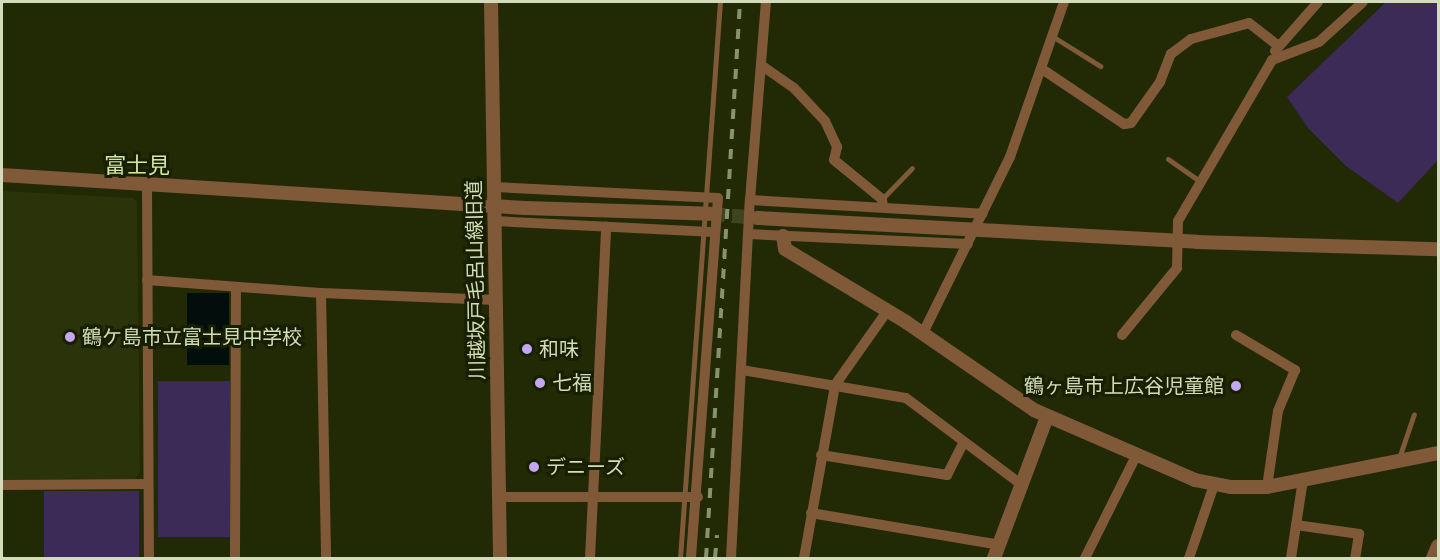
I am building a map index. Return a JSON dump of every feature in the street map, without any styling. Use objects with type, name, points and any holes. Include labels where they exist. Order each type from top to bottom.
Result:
[{"type":"street","name":"川越坂戸毛呂山線旧道","points":[[491,2],[500,558]]},
{"type":"street","points":[[731,558],[750,200],[766,2]]},
{"type":"street","points":[[923,333],[1010,157],[1064,2]]},
{"type":"street","points":[[1122,335],[1177,268],[1178,221],[1278,46],[1318,2]]},
{"type":"street","points":[[1272,60],[1319,42],[1363,2]]},
{"type":"street","points":[[1042,69],[1124,124],[1131,123],[1160,82],[1171,54],[1191,39],[1249,23],[1278,46]]},
{"type":"street","points":[[761,65],[813,106],[825,120],[837,147],[834,160],[883,203]]},
{"type":"street","points":[[2,175],[495,205],[711,214]]},
{"type":"street","points":[[147,184],[149,558]]},
{"type":"street","points":[[495,187],[718,198],[698,497],[691,558]]},
{"type":"street","points":[[750,200],[883,203],[983,213]]},
{"type":"street","points":[[758,218],[1177,241],[1438,249]]},
{"type":"street","points":[[495,221],[715,232]]},
{"type":"street","points":[[590,558],[606,226]]},
{"type":"street","points":[[748,234],[968,244]]},
{"type":"street","points":[[783,236],[785,249],[888,310],[1047,417],[1136,456],[1214,485],[1267,486],[1438,453]]},
{"type":"street","points":[[147,280],[321,293],[496,300]]},
{"type":"street","points":[[235,558],[236,287]]},
{"type":"street","points":[[321,293],[326,558]]},
{"type":"street","points":[[804,558],[835,385],[888,310]]},
{"type":"street","points":[[1236,335],[1295,370],[1278,411],[1267,486]]},
{"type":"street","points":[[742,370],[906,398],[1023,486]]},
{"type":"street","points":[[994,558],[1023,486],[1047,417]]},
{"type":"street","points":[[821,455],[947,475],[964,442]]},
{"type":"street","points":[[1085,558],[1136,456]]},
{"type":"street","points":[[1291,558],[1303,480]]},
{"type":"street","points":[[2,485],[148,484]]},
{"type":"street","points":[[1189,558],[1214,485]]},
{"type":"street","points":[[499,497],[698,497]]},
{"type":"street","points":[[811,513],[1000,544]]},
{"type":"street","points":[[1296,525],[1359,534],[1355,558]]},
{"type":"street","points":[[1433,558],[1438,546]]},
{"type":"lane","points":[[680,558],[720,2]]},
{"type":"lane","points":[[1052,36],[1100,66]]},
{"type":"lane","points":[[1168,159],[1201,182]]},
{"type":"lane","points":[[883,203],[912,168]]},
{"type":"lane","points":[[1398,461],[1414,414]]},
{"type":"shaded area","points":[[1386,2],[1438,2],[1438,160],[1398,203],[1346,166],[1308,128],[1287,97]]},
{"type":"shaded area","name":"鶴ケ島市立富士見中学校","points":[[2,191],[133,198],[137,202],[140,473],[135,479],[2,480]]},
{"type":"shaded area","points":[[187,293],[229,293],[229,365],[187,365]]},
{"type":"shaded area","points":[[158,381],[230,381],[230,537],[158,537]]},
{"type":"shaded area","points":[[44,491],[139,491],[139,558],[44,558]]},
{"type":"tunnel","points":[[711,214],[758,218]]},
{"type":"railway","points":[[706,558],[740,2]]},
{"type":"railway","points":[[715,558],[717,535]]},
{"type":"place","name":"鶴ケ島市立富士見中学校","points":[[70,337]]},
{"type":"place","name":"和味","points":[[527,349]]},
{"type":"place","name":"七福","points":[[540,383]]},
{"type":"place","name":"鶴ヶ島市上広谷児童館","points":[[1236,386]]},
{"type":"place","name":"デニーズ","points":[[534,467]]},
{"type":"district","name":"富士見","points":[[137,166]]}]
